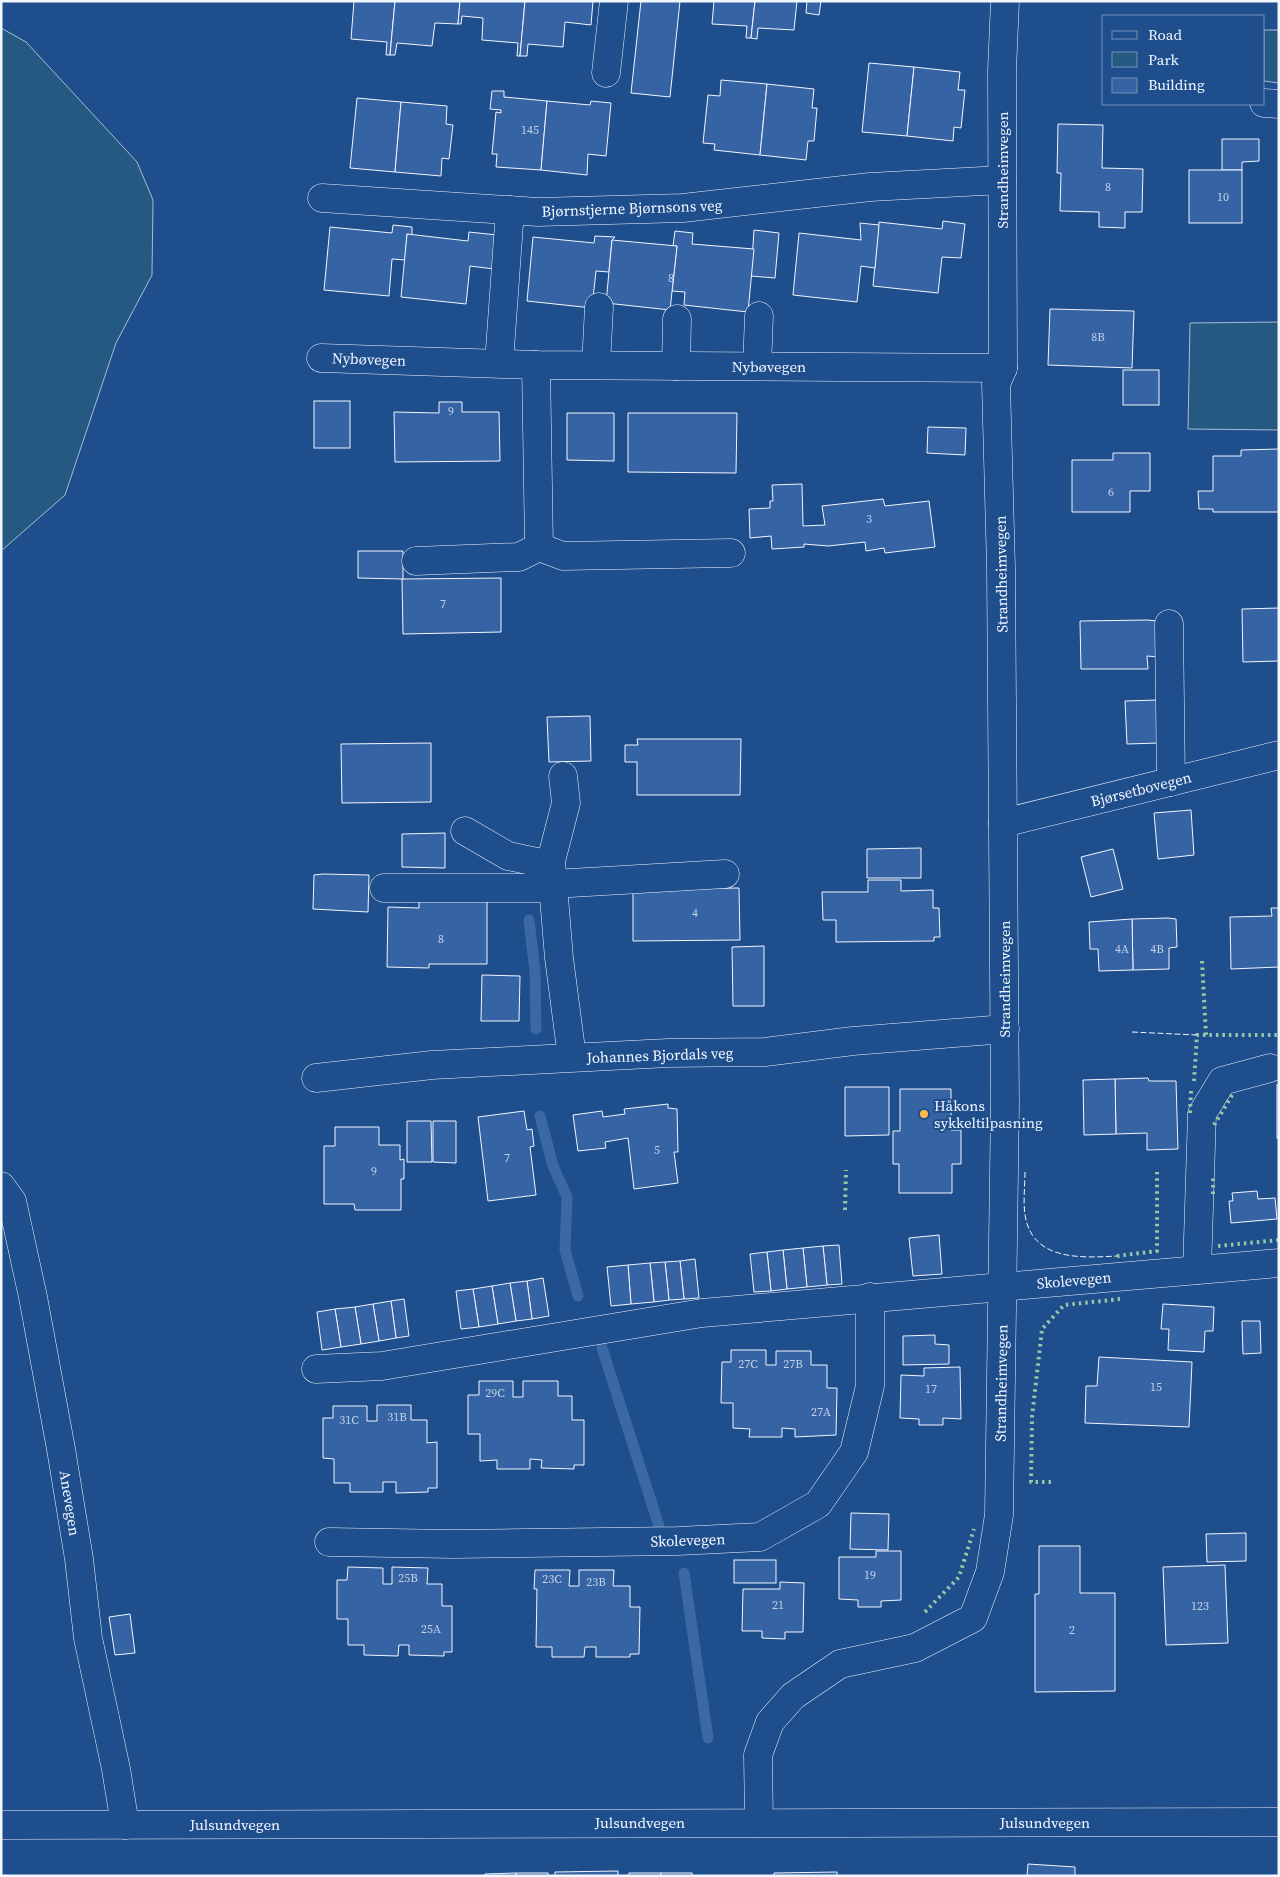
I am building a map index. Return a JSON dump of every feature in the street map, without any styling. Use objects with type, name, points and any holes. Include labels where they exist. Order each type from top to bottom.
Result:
[{"type":"street","points":[[606,73],[614,1]]},
{"type":"street","name":"Strandheimvegen","points":[[759,1822],[758,1756],[770,1722],[793,1696],[840,1664],[915,1648],[973,1618],[990,1572],[999,1515],[1005,1029],[1002,568],[996,384],[1003,368],[1002,70],[1005,1]]},
{"type":"street","points":[[1265,103],[1279,104]]},
{"type":"street","name":"Bjørnstjerne Bjørnsons veg","points":[[322,198],[538,212],[697,208],[870,186],[1002,180]]},
{"type":"street","points":[[499,363],[510,210]]},
{"type":"street","points":[[596,365],[599,307]]},
{"type":"street","points":[[757,366],[760,316]]},
{"type":"street","points":[[676,366],[677,319]]},
{"type":"street","name":"Nybøvegen","points":[[321,358],[536,365],[1003,368]]},
{"type":"street","points":[[536,365],[538,547]]},
{"type":"street","points":[[416,561],[519,557],[538,547],[564,556],[731,553]]},
{"type":"street","points":[[1169,624],[1171,782]]},
{"type":"street","name":"Bjørsetbovegen","points":[[1003,822],[1279,755]]},
{"type":"street","points":[[564,776],[566,803],[552,879],[558,958],[572,1058]]},
{"type":"street","points":[[464,831],[552,879]]},
{"type":"street","points":[[384,888],[552,879],[725,874]]},
{"type":"street","name":"Johannes Bjordals veg","points":[[316,1078],[432,1065],[572,1058],[765,1052],[853,1040],[1005,1029]]},
{"type":"street","points":[[1197,1270],[1202,1114],[1222,1081],[1270,1068]]},
{"type":"street","name":"Anevegen","points":[[1,1186],[12,1202],[33,1297],[79,1559],[88,1638],[116,1769],[125,1825]]},
{"type":"street","name":"Skolevegen","points":[[316,1369],[391,1365],[702,1313],[1279,1263]]},
{"type":"street","name":"Skolevegen","points":[[329,1542],[463,1544],[760,1538],[818,1504],[854,1452],[870,1386],[870,1298]]},
{"type":"street","name":"Julsundvegen","points":[[1,1825],[1279,1822]]},
{"type":"green space","points":[[1,28],[26,42],[137,162],[153,200],[152,275],[116,343],[65,495],[1,551]]},
{"type":"green space","points":[[1265,30],[1279,30],[1279,83],[1265,81]]},
{"type":"green space","points":[[1279,322],[1279,430],[1188,429],[1190,323]]},
{"type":"building","points":[[354,1],[395,1],[390,55],[386,55],[387,42],[351,39]]},
{"type":"building","points":[[395,1],[460,1],[458,24],[435,23],[432,46],[397,43],[395,55],[390,55]]},
{"type":"building","points":[[460,1],[525,1],[520,56],[517,56],[518,43],[482,40],[483,18],[462,16],[461,24],[458,24]]},
{"type":"building","points":[[525,1],[593,1],[591,25],[565,22],[563,47],[528,44],[527,56],[520,56]]},
{"type":"building","points":[[641,1],[680,1],[670,97],[631,93]]},
{"type":"building","points":[[714,1],[755,1],[751,38],[746,38],[747,26],[712,24]]},
{"type":"building","points":[[755,1],[797,1],[794,30],[758,28],[757,39],[751,38]]},
{"type":"building","points":[[807,1],[821,1],[819,15],[806,13]]},
{"type":"building","points":[[869,63],[914,67],[907,136],[862,132]]},
{"type":"building","points":[[914,67],[960,72],[958,90],[965,90],[961,128],[954,127],[953,141],[907,136]]},
{"type":"building","points":[[721,80],[767,84],[760,155],[714,150],[715,144],[703,143],[708,95],[720,96]]},
{"type":"building","points":[[767,84],[814,89],[812,108],[817,108],[814,141],[808,141],[806,160],[760,155]]},
{"type":"building","points":[[492,91],[504,91],[504,97],[547,101],[541,170],[496,167],[497,154],[492,154],[496,112],[501,113],[501,110],[490,109]]},
{"type":"building","points":[[357,98],[401,102],[395,172],[350,168]]},
{"type":"building","points":[[547,101],[590,105],[591,101],[611,103],[606,156],[588,154],[587,175],[541,170]]},
{"type":"building","points":[[401,102],[447,106],[446,124],[453,125],[449,159],[442,158],[441,176],[395,172]]},
{"type":"building","points":[[1058,124],[1103,125],[1102,168],[1143,169],[1142,212],[1125,212],[1125,228],[1099,227],[1099,212],[1060,211],[1061,173],[1057,173]]},
{"type":"building","points":[[1222,139],[1259,139],[1259,161],[1242,162],[1242,170],[1222,170]]},
{"type":"building","points":[[1189,170],[1242,170],[1242,223],[1189,223]]},
{"type":"building","points":[[943,221],[965,224],[961,258],[942,257],[938,293],[873,286],[879,222],[942,229]]},
{"type":"building","points":[[860,223],[879,225],[875,268],[861,266],[857,302],[793,295],[799,233],[861,240]]},
{"type":"building","points":[[393,225],[412,227],[412,235],[407,234],[405,260],[392,259],[389,296],[324,290],[330,227],[392,233]]},
{"type":"building","points":[[754,230],[779,233],[775,278],[751,276]]},
{"type":"building","points":[[675,231],[693,233],[692,244],[754,249],[748,312],[684,305],[685,292],[672,291],[677,246],[673,246]]},
{"type":"building","points":[[469,232],[497,235],[494,269],[470,266],[466,304],[401,297],[407,234],[468,241]]},
{"type":"building","points":[[595,236],[615,237],[612,240],[609,272],[596,271],[592,308],[527,301],[533,237],[594,243]]},
{"type":"building","points":[[612,240],[677,246],[670,310],[606,303]]},
{"type":"building","points":[[1050,309],[1134,311],[1132,368],[1048,365]]},
{"type":"building","points":[[1123,370],[1159,370],[1159,405],[1123,405]]},
{"type":"building","points":[[314,401],[350,401],[350,448],[314,448]]},
{"type":"building","points":[[439,402],[462,402],[462,412],[499,412],[500,461],[395,462],[394,412],[439,413]]},
{"type":"building","points":[[567,413],[614,413],[614,461],[567,460]]},
{"type":"building","points":[[628,413],[737,413],[736,473],[628,472]]},
{"type":"building","points":[[928,427],[966,428],[965,455],[927,453]]},
{"type":"building","points":[[1279,449],[1279,512],[1213,512],[1213,509],[1199,509],[1198,491],[1213,491],[1213,456],[1241,456],[1241,450]]},
{"type":"building","points":[[1113,453],[1150,453],[1150,491],[1130,491],[1130,512],[1072,512],[1072,460],[1113,460]]},
{"type":"building","points":[[802,484],[803,526],[825,525],[822,506],[883,499],[885,506],[929,501],[935,547],[885,553],[884,548],[866,551],[865,542],[828,546],[804,544],[804,547],[772,549],[771,536],[750,538],[749,509],[770,508],[770,501],[773,501],[772,485]]},
{"type":"building","points":[[358,551],[403,551],[403,579],[358,578]]},
{"type":"building","points":[[501,578],[501,632],[403,634],[402,579]]},
{"type":"building","points":[[1279,608],[1279,661],[1243,662],[1242,609]]},
{"type":"building","points":[[1080,621],[1157,621],[1158,657],[1147,656],[1148,669],[1081,669]]},
{"type":"building","points":[[1157,700],[1159,743],[1127,744],[1125,701]]},
{"type":"building","points":[[590,716],[591,761],[549,762],[547,717]]},
{"type":"building","points":[[637,739],[741,739],[740,795],[637,795],[637,762],[625,762],[625,745],[638,745]]},
{"type":"building","points":[[431,743],[431,802],[342,803],[341,744]]},
{"type":"building","points":[[1191,810],[1194,855],[1158,859],[1154,813]]},
{"type":"building","points":[[445,833],[445,868],[402,867],[402,834]]},
{"type":"building","points":[[921,848],[921,878],[867,878],[867,849]]},
{"type":"building","points":[[1113,849],[1123,889],[1091,897],[1081,857]]},
{"type":"building","points":[[314,875],[369,875],[368,912],[313,909]]},
{"type":"building","points":[[868,880],[901,880],[901,891],[933,890],[933,908],[939,908],[940,937],[934,937],[934,941],[836,942],[836,920],[823,920],[822,892],[868,892]]},
{"type":"building","points":[[739,888],[740,940],[633,941],[633,889]]},
{"type":"building","points":[[419,899],[487,900],[487,964],[429,964],[429,968],[387,967],[388,907],[419,908]]},
{"type":"building","points":[[1271,908],[1279,908],[1279,967],[1231,969],[1230,917],[1272,916]]},
{"type":"building","points":[[1132,919],[1176,919],[1177,947],[1169,948],[1169,969],[1133,970]]},
{"type":"building","points":[[1132,919],[1133,970],[1099,971],[1098,949],[1090,949],[1089,922]]},
{"type":"building","points":[[764,946],[764,1006],[733,1006],[732,947]]},
{"type":"building","points":[[482,975],[520,976],[519,1021],[481,1021]]},
{"type":"building","points":[[1148,1078],[1149,1081],[1176,1081],[1178,1149],[1147,1150],[1147,1133],[1116,1134],[1115,1079]]},
{"type":"building","points":[[1115,1079],[1116,1134],[1084,1135],[1083,1080]]},
{"type":"building","points":[[1277,1085],[1279,1085],[1279,1138],[1277,1138]]},
{"type":"building","points":[[845,1087],[889,1087],[889,1135],[845,1136]]},
{"type":"building","points":[[900,1089],[951,1089],[951,1130],[961,1130],[961,1164],[952,1164],[952,1193],[899,1193],[899,1164],[893,1164],[893,1131],[900,1131]]},
{"type":"building","points":[[668,1104],[668,1108],[677,1109],[678,1152],[674,1152],[678,1183],[634,1189],[628,1138],[605,1142],[606,1148],[578,1151],[573,1115],[602,1111],[603,1117],[625,1114],[624,1109]]},
{"type":"building","points":[[524,1111],[527,1130],[532,1129],[534,1146],[530,1147],[536,1195],[488,1201],[478,1117]]},
{"type":"building","points":[[407,1121],[431,1121],[432,1162],[407,1162]]},
{"type":"building","points":[[433,1121],[456,1121],[456,1163],[433,1162]]},
{"type":"building","points":[[335,1127],[379,1127],[379,1145],[400,1145],[400,1160],[404,1159],[404,1179],[401,1179],[401,1210],[355,1210],[354,1204],[324,1204],[324,1146],[335,1146]]},
{"type":"building","points":[[1257,1191],[1258,1199],[1275,1198],[1277,1219],[1231,1223],[1229,1201],[1233,1201],[1232,1193]]},
{"type":"building","points":[[939,1235],[942,1274],[913,1276],[909,1238]]},
{"type":"building","points":[[839,1245],[842,1284],[827,1285],[823,1246]]},
{"type":"building","points":[[823,1246],[827,1285],[807,1287],[803,1248]]},
{"type":"building","points":[[803,1248],[807,1287],[787,1289],[783,1250]]},
{"type":"building","points":[[783,1250],[787,1289],[771,1291],[767,1252]]},
{"type":"building","points":[[767,1252],[771,1291],[754,1292],[750,1254]]},
{"type":"building","points":[[695,1259],[699,1298],[684,1299],[680,1261]]},
{"type":"building","points":[[680,1261],[684,1299],[669,1300],[665,1262]]},
{"type":"building","points":[[665,1262],[669,1300],[654,1302],[650,1263]]},
{"type":"building","points":[[650,1263],[654,1302],[631,1304],[628,1265]]},
{"type":"building","points":[[628,1265],[631,1304],[611,1306],[607,1267]]},
{"type":"building","points":[[543,1278],[549,1316],[532,1319],[527,1281]]},
{"type":"building","points":[[527,1281],[532,1319],[516,1321],[510,1283]]},
{"type":"building","points":[[510,1283],[516,1321],[498,1324],[492,1286]]},
{"type":"building","points":[[492,1286],[498,1324],[479,1327],[473,1289]]},
{"type":"building","points":[[473,1289],[479,1327],[461,1329],[456,1291]]},
{"type":"building","points":[[404,1299],[409,1336],[396,1338],[391,1301]]},
{"type":"building","points":[[391,1301],[396,1338],[379,1341],[373,1304]]},
{"type":"building","points":[[373,1304],[379,1341],[361,1344],[355,1307]]},
{"type":"building","points":[[1163,1304],[1214,1307],[1213,1331],[1205,1331],[1204,1352],[1168,1350],[1169,1329],[1161,1329]]},
{"type":"building","points":[[355,1307],[361,1344],[341,1347],[335,1309]]},
{"type":"building","points":[[335,1309],[341,1347],[322,1350],[317,1312]]},
{"type":"building","points":[[1242,1321],[1260,1321],[1261,1353],[1243,1354]]},
{"type":"building","points":[[935,1335],[935,1344],[949,1345],[949,1364],[903,1365],[903,1336]]},
{"type":"building","points":[[731,1350],[766,1350],[766,1365],[776,1365],[776,1351],[811,1351],[811,1365],[827,1365],[827,1388],[837,1388],[836,1435],[795,1437],[795,1429],[782,1428],[782,1437],[749,1437],[750,1429],[733,1428],[733,1403],[721,1403],[722,1362],[731,1362]]},
{"type":"building","points":[[1099,1357],[1192,1362],[1189,1427],[1085,1423],[1086,1386],[1097,1386]]},
{"type":"building","points":[[960,1367],[961,1419],[943,1418],[943,1425],[919,1425],[919,1419],[900,1418],[901,1375],[924,1376],[924,1368]]},
{"type":"building","points":[[479,1381],[513,1381],[513,1397],[523,1397],[523,1381],[558,1381],[558,1396],[572,1396],[572,1420],[584,1420],[584,1465],[574,1465],[574,1469],[541,1468],[542,1460],[530,1459],[530,1469],[497,1469],[497,1460],[480,1461],[480,1434],[468,1434],[468,1395],[479,1395]]},
{"type":"building","points":[[377,1405],[411,1405],[411,1420],[427,1420],[427,1443],[437,1442],[437,1488],[428,1488],[428,1492],[396,1493],[396,1482],[383,1482],[383,1492],[350,1492],[350,1483],[334,1483],[334,1459],[323,1458],[323,1418],[333,1418],[333,1406],[367,1406],[367,1421],[377,1421]]},
{"type":"building","points":[[851,1513],[889,1514],[888,1550],[850,1549]]},
{"type":"building","points":[[1246,1533],[1246,1561],[1207,1562],[1206,1534]]},
{"type":"building","points":[[1039,1546],[1080,1546],[1080,1593],[1115,1593],[1115,1691],[1035,1692],[1035,1594],[1039,1594]]},
{"type":"building","points":[[876,1551],[901,1551],[901,1600],[881,1601],[881,1607],[858,1607],[858,1600],[839,1599],[839,1557],[876,1557]]},
{"type":"building","points":[[734,1560],[776,1560],[776,1583],[734,1583]]},
{"type":"building","points":[[1225,1565],[1228,1643],[1166,1645],[1163,1567]]},
{"type":"building","points":[[348,1567],[383,1568],[383,1584],[392,1584],[392,1567],[428,1568],[427,1584],[442,1584],[442,1606],[452,1606],[452,1652],[444,1652],[444,1656],[409,1655],[409,1645],[399,1645],[398,1656],[364,1655],[364,1645],[348,1645],[348,1619],[337,1619],[337,1580],[347,1580]]},
{"type":"building","points":[[535,1570],[570,1570],[569,1586],[579,1586],[579,1570],[614,1570],[613,1586],[630,1586],[630,1607],[640,1607],[639,1654],[630,1654],[630,1657],[596,1657],[596,1647],[585,1647],[584,1657],[552,1657],[552,1647],[536,1647],[537,1589],[534,1589]]},
{"type":"building","points":[[780,1582],[804,1583],[803,1632],[785,1632],[785,1639],[762,1638],[762,1631],[742,1631],[743,1589],[780,1589]]},
{"type":"building","points":[[130,1614],[135,1653],[115,1655],[109,1617]]},
{"type":"building","points":[[1028,1864],[1075,1867],[1075,1876],[1027,1876]]},
{"type":"building","points":[[618,1871],[618,1876],[555,1876],[555,1872]]},
{"type":"building","points":[[837,1872],[837,1876],[774,1876],[774,1873]]},
{"type":"building","points":[[516,1873],[516,1876],[485,1876],[485,1874]]},
{"type":"building","points":[[516,1873],[548,1873],[548,1876],[516,1876]]},
{"type":"building","points":[[629,1873],[661,1873],[661,1876],[629,1876]]},
{"type":"building","points":[[661,1873],[692,1873],[692,1876],[661,1876]]},
{"type":"waterway","points":[[529,920],[535,972],[536,1029]]},
{"type":"waterway","points":[[540,1116],[553,1166],[567,1197],[565,1250],[578,1296]]},
{"type":"waterway","points":[[602,1348],[659,1526]]},
{"type":"waterway","points":[[684,1573],[708,1738]]},
{"type":"hedge","points":[[1202,961],[1206,1035]]},
{"type":"hedge","points":[[1194,1081],[1197,1035],[1279,1035]]},
{"type":"hedge","points":[[1190,1113],[1191,1091]]},
{"type":"hedge","points":[[1214,1125],[1234,1092]]},
{"type":"hedge","points":[[845,1210],[846,1170]]},
{"type":"hedge","points":[[1117,1256],[1157,1251],[1157,1172]]},
{"type":"hedge","points":[[1213,1176],[1213,1194]]},
{"type":"hedge","points":[[1218,1246],[1279,1240]]},
{"type":"hedge","points":[[1051,1482],[1031,1482],[1032,1417],[1042,1329],[1064,1305],[1121,1299]]},
{"type":"hedge","points":[[925,1612],[959,1577],[974,1529]]},
{"type":"fence","points":[[1132,1032],[1197,1035]]},
{"type":"fence","points":[[1025,1172],[1025,1215],[1029,1230],[1037,1241],[1048,1249],[1060,1254],[1088,1257],[1117,1256]]},
{"type":"place","name":"Håkons sykkeltilpasning","points":[[924,1114]]}]
